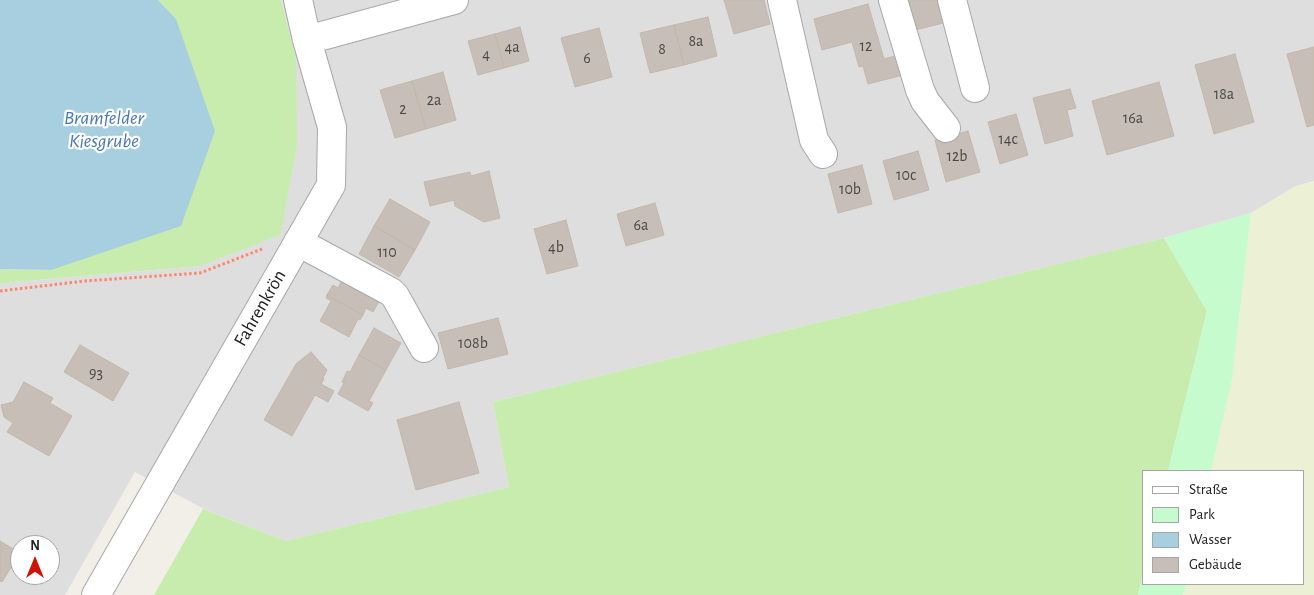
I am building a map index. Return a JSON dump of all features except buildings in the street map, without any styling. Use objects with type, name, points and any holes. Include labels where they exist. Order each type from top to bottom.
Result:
[{"type":"street","name":"Fahrenkrön","points":[[96,595],[331,185],[332,127],[307,40],[298,0]]},
{"type":"street","points":[[307,40],[454,0]]},
{"type":"street","points":[[782,0],[814,140],[823,154]]},
{"type":"street","points":[[878,0],[886,27]]},
{"type":"street","points":[[893,0],[920,90],[925,101],[946,128]]},
{"type":"street","points":[[952,0],[975,88]]},
{"type":"street","points":[[298,242],[391,292],[424,348]]},
{"type":"path","points":[[0,290],[85,281],[200,273],[277,243],[298,242]]},
{"type":"shaded area","points":[[281,0],[1314,0],[1314,181],[1296,186],[1251,213],[1164,238],[493,402],[509,487],[286,541],[204,509],[135,472],[65,595],[0,595],[0,284],[200,266],[296,59]]},
{"type":"green space","points":[[158,0],[281,0],[296,59],[297,146],[280,235],[200,266],[0,284],[0,269],[51,270],[176,19]]},
{"type":"green space","points":[[1314,181],[1314,595],[1183,595],[1186,585],[1304,585],[1304,470],[1211,470],[1232,379],[1251,213],[1296,186]]},
{"type":"green space","points":[[1251,213],[1232,379],[1211,470],[1168,470],[1207,311],[1164,238]]},
{"type":"green space","points":[[1164,238],[1207,311],[1168,470],[1142,470],[1142,578],[1138,595],[154,595],[203,509],[286,541],[509,487],[493,402]]},
{"type":"green space","points":[[1142,578],[1142,585],[1186,585],[1183,595],[1138,595]]},
{"type":"water","name":"Bramfelder Kiesgrube","points":[[0,0],[158,0],[176,19],[215,131],[181,226],[51,270],[0,269]]}]
